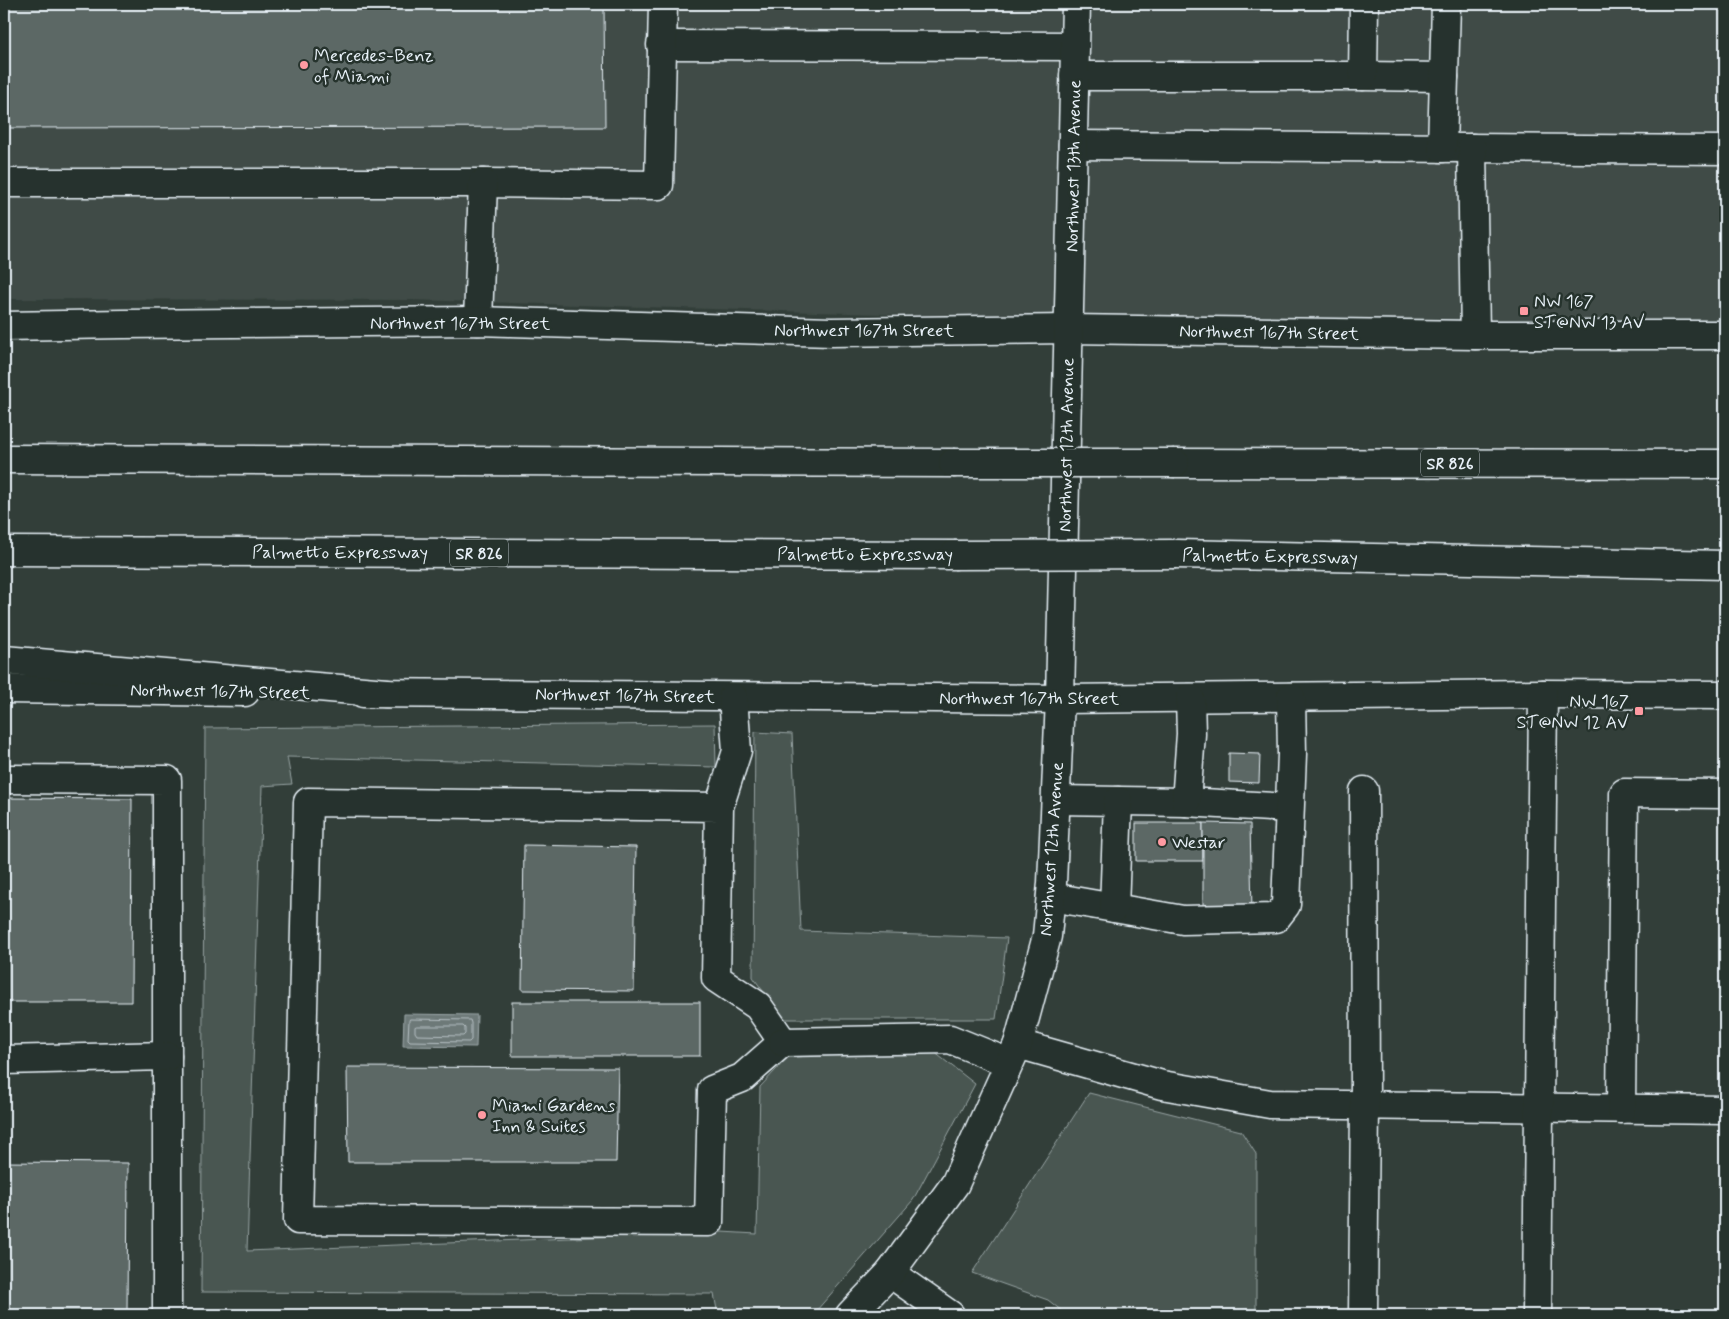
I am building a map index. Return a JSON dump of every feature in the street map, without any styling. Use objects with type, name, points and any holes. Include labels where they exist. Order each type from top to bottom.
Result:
[{"type":"main road","points":[[4,183],[659,185],[663,4]]},
{"type":"main road","name":"Northwest 13th Avenue","points":[[1069,329],[1076,4]]},
{"type":"main road","points":[[1362,76],[1364,4]]},
{"type":"main road","points":[[1442,148],[1446,4]]},
{"type":"main road","points":[[661,45],[1075,46]]},
{"type":"main road","points":[[1074,76],[1444,77]]},
{"type":"main road","points":[[1073,145],[1725,150]]},
{"type":"main road","points":[[1472,148],[1475,335]]},
{"type":"main road","points":[[478,321],[482,183]]},
{"type":"main road","name":"Northwest 167th Street","points":[[4,326],[142,323],[478,321],[831,332],[1069,329],[1475,335],[1725,335]]},
{"type":"main road","name":"Northwest 12th Avenue","points":[[850,1315],[890,1273],[955,1184],[1013,1054],[1047,936],[1051,897],[1060,699],[1069,329]]},
{"type":"main road","points":[[4,440],[153,460]]},
{"type":"main road","name":"SR 826","points":[[4,459],[1725,464]]},
{"type":"main road","name":"Palmetto Expressway","points":[[4,551],[954,555],[1176,554],[1725,565]]},
{"type":"main road","points":[[4,660],[387,693]]},
{"type":"main road","name":"Northwest 167th Street","points":[[4,689],[1060,699],[1543,694],[1725,695]]},
{"type":"main road","points":[[1537,1315],[1543,694]]},
{"type":"main road","points":[[733,697],[737,751],[719,807],[716,978],[758,1006],[783,1042]]},
{"type":"main road","points":[[1051,897],[1183,920],[1276,918],[1286,905],[1292,754],[1291,697]]},
{"type":"main road","points":[[1186,802],[1191,734],[1190,698]]},
{"type":"main road","points":[[4,779],[167,780],[166,1315]]},
{"type":"main road","points":[[1363,1315],[1364,791]]},
{"type":"main road","points":[[1620,1108],[1624,793],[1725,794]]},
{"type":"main road","points":[[1056,800],[1186,802],[1289,808]]},
{"type":"main road","points":[[1114,908],[1118,801]]},
{"type":"main road","points":[[719,807],[308,802],[298,1220],[709,1222],[712,1090],[742,1078],[783,1042],[950,1039],[1013,1054],[1270,1104],[1725,1110]]},
{"type":"main road","points":[[4,1060],[166,1056]]},
{"type":"main road","points":[[890,1273],[950,1315]]},
{"type":"shaded area","points":[[4,4],[1725,4],[1725,339],[411,300],[4,299]]},
{"type":"shaded area","points":[[715,724],[716,767],[287,757],[292,784],[262,786],[247,1251],[721,1232],[757,1234],[760,1087],[788,1057],[934,1052],[975,1084],[913,1200],[816,1311],[800,1315],[718,1315],[714,1294],[201,1292],[205,728]]},
{"type":"shaded area","points":[[755,732],[792,734],[801,931],[1007,938],[996,1019],[783,1019],[753,977]]},
{"type":"shaded area","points":[[1089,1093],[1241,1131],[1256,1154],[1256,1315],[1067,1315],[1048,1300],[972,1273]]},
{"type":"water","points":[[404,1014],[477,1015],[476,1047],[403,1046]]},
{"type":"building","name":"Mercedes-Benz of Miami","points":[[4,4],[604,4],[605,127],[4,128]]},
{"type":"building","points":[[1229,753],[1260,754],[1259,783],[1229,782]]},
{"type":"building","points":[[4,798],[132,799],[131,1002],[4,1002]]},
{"type":"building","points":[[1136,823],[1203,823],[1203,861],[1136,861]]},
{"type":"building","points":[[1203,823],[1250,824],[1252,911],[1203,911]]},
{"type":"building","points":[[524,845],[636,847],[634,991],[522,990]]},
{"type":"building","name":"Miami Gardens Inn & Suites","points":[[512,1002],[700,1002],[700,1056],[512,1056]]},
{"type":"building","name":"Miami Gardens Inn & Suites","points":[[347,1067],[618,1068],[616,1162],[348,1162]]},
{"type":"building","points":[[4,1162],[128,1163],[127,1315],[4,1315]]},
{"type":"place","name":"Mercedes-Benz of Miami","points":[[304,65]]},
{"type":"place","name":"NW 167 ST@NW 13 AV","points":[[1524,311]]},
{"type":"place","name":"NW 167 ST@NW 12 AV","points":[[1639,711]]},
{"type":"place","name":"Westar","points":[[1162,842]]},
{"type":"place","name":"Miami Gardens Inn & Suites","points":[[482,1115]]}]
